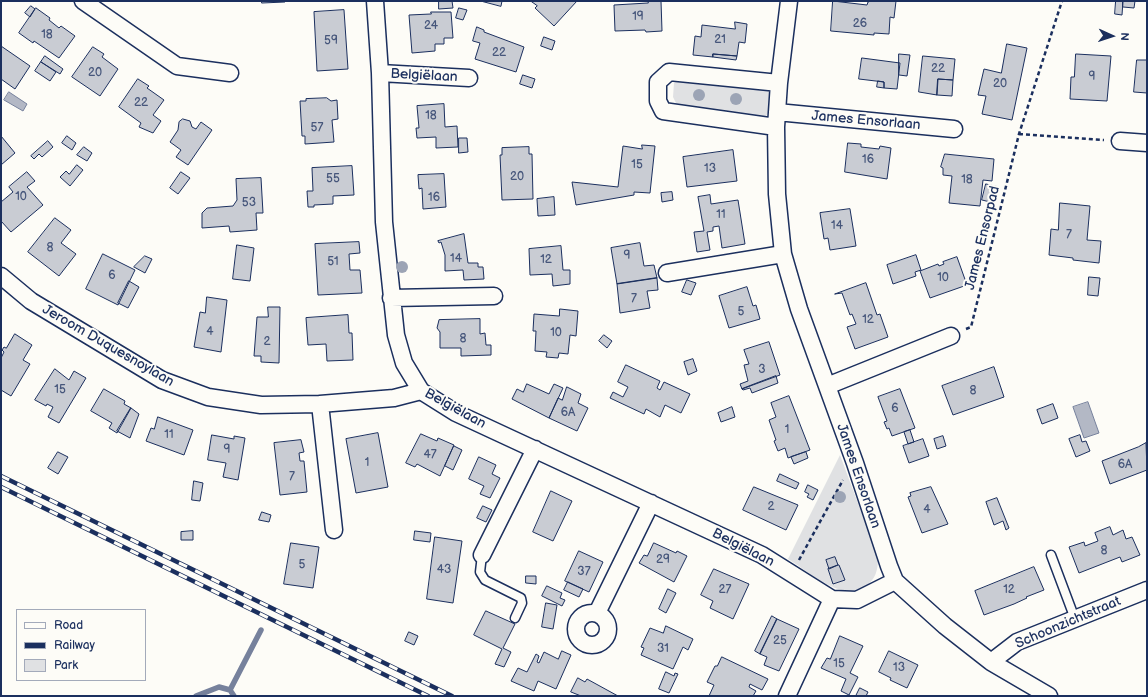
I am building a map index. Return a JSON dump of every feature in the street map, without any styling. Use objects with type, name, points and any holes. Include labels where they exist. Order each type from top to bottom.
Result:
[{"type":"street","points":[[83,1],[177,66],[230,73]]},
{"type":"street","name":"Belgiëlaan","points":[[375,1],[380,74],[384,222],[391,298],[396,335],[404,364],[421,391],[456,413],[762,555],[832,599]]},
{"type":"street","name":"James Ensorlaan","points":[[789,1],[779,83],[777,120],[777,194],[783,254],[799,309],[855,463],[895,581]]},
{"type":"street","name":"James Ensorlaan","points":[[779,83],[670,72],[658,82],[658,101],[664,111],[777,120],[954,129]]},
{"type":"street","name":"Belgiëlaan","points":[[380,74],[469,78]]},
{"type":"street","points":[[1120,141],[1147,142]]},
{"type":"street","points":[[668,273],[783,254]]},
{"type":"street","name":"Jeroom Duquesnoylaan","points":[[1,276],[31,301],[162,380],[208,397],[262,405],[320,404],[394,398],[421,391]]},
{"type":"street","points":[[391,298],[494,296]]},
{"type":"street","points":[[827,386],[951,336]]},
{"type":"street","points":[[320,404],[334,530]]},
{"type":"street","points":[[482,555],[535,449]]},
{"type":"street","points":[[596,613],[651,503]]},
{"type":"street","points":[[787,696],[832,599],[857,600],[895,581],[945,626],[992,662],[1049,696]]},
{"type":"street","name":"Schoonzichtstraat","points":[[992,662],[1017,642],[1147,590]]},
{"type":"lane","points":[[482,555],[480,572],[485,580],[521,598],[522,603],[515,618]]},
{"type":"lane","points":[[1051,555],[1075,619]]},
{"type":"path","name":"James Ensorpad","points":[[951,336],[971,327],[1019,134],[1062,1]]},
{"type":"path","points":[[1019,134],[1120,141]]},
{"type":"path","points":[[792,573],[843,481],[855,463]]},
{"type":"green space","points":[[682,78],[773,90],[770,113],[765,116],[678,107],[673,97],[674,83]]},
{"type":"green space","points":[[840,455],[878,557],[877,570],[872,581],[865,587],[856,591],[846,591],[826,584],[788,559]]},
{"type":"shaded area","points":[[9,92],[27,104],[23,111],[4,100]]},
{"type":"shaded area","points":[[1088,402],[1099,433],[1084,438],[1073,407]]},
{"type":"building","points":[[262,1],[285,1],[285,2],[262,3]]},
{"type":"building","points":[[439,1],[452,1],[453,8],[439,9]]},
{"type":"building","points":[[481,1],[502,1],[501,6]]},
{"type":"building","points":[[531,1],[577,1],[554,26],[535,8],[537,6]]},
{"type":"building","points":[[648,1],[661,1],[662,31],[615,31],[614,5],[648,3]]},
{"type":"building","points":[[833,1],[867,5],[868,2],[871,1],[896,1],[894,18],[890,17],[889,34],[874,33],[874,35],[831,31]]},
{"type":"building","points":[[1116,1],[1123,1],[1122,15],[1115,14]]},
{"type":"building","points":[[1123,1],[1135,1],[1134,8],[1123,7]]},
{"type":"building","points":[[31,6],[35,9],[30,17],[25,13]]},
{"type":"building","points":[[36,8],[50,18],[49,20],[59,28],[61,26],[75,36],[59,58],[19,33]]},
{"type":"building","points":[[459,8],[467,10],[463,20],[456,18]]},
{"type":"building","points":[[344,10],[348,69],[317,71],[314,12]]},
{"type":"building","points":[[431,12],[451,12],[453,38],[444,38],[444,44],[435,44],[435,51],[412,53],[409,15],[431,14]]},
{"type":"building","points":[[735,22],[747,24],[745,43],[739,42],[737,56],[713,54],[713,57],[693,55],[695,36],[701,37],[702,25],[735,29]]},
{"type":"building","points":[[477,27],[484,30],[484,32],[524,47],[516,72],[475,59],[480,43],[473,41]]},
{"type":"building","points":[[544,37],[555,41],[552,50],[541,46]]},
{"type":"building","points":[[1007,44],[1027,48],[1012,120],[982,114],[986,96],[978,95],[984,69],[1001,73]]},
{"type":"building","points":[[1,46],[30,66],[15,89],[1,79]]},
{"type":"building","points":[[93,47],[104,54],[102,57],[118,69],[100,96],[72,77]]},
{"type":"building","points":[[713,54],[737,56],[736,60],[713,57]]},
{"type":"building","points":[[899,54],[910,55],[907,76],[899,75]]},
{"type":"building","points":[[1076,54],[1111,56],[1107,101],[1070,99],[1071,77],[1074,77]]},
{"type":"building","points":[[45,56],[63,69],[60,74],[41,62]]},
{"type":"building","points":[[923,56],[955,59],[953,80],[938,79],[937,95],[919,92]]},
{"type":"building","points":[[862,58],[900,63],[897,89],[884,88],[884,82],[859,79]]},
{"type":"building","points":[[1137,60],[1147,60],[1147,93],[1134,92]]},
{"type":"building","points":[[41,62],[56,72],[50,81],[35,71]]},
{"type":"building","points":[[523,75],[535,79],[532,88],[520,84]]},
{"type":"building","points":[[138,79],[149,86],[147,88],[164,100],[153,115],[161,121],[153,133],[139,127],[141,123],[119,107]]},
{"type":"building","points":[[938,79],[953,80],[952,96],[937,95]]},
{"type":"building","points":[[878,81],[884,82],[884,88],[877,87]]},
{"type":"building","points":[[327,98],[331,101],[337,100],[338,119],[332,120],[334,142],[305,144],[305,136],[302,136],[300,101],[306,101],[306,99]]},
{"type":"building","points":[[444,104],[445,127],[457,126],[458,147],[436,148],[436,137],[417,138],[416,128],[419,128],[417,106]]},
{"type":"building","points":[[183,119],[190,121],[192,127],[196,129],[201,122],[212,130],[188,165],[176,157],[181,150],[170,142],[178,130],[179,122]]},
{"type":"building","points":[[1,136],[15,153],[1,165]]},
{"type":"building","points":[[67,136],[76,143],[72,150],[62,143]]},
{"type":"building","points":[[459,138],[467,138],[468,152],[459,153]]},
{"type":"building","points":[[48,141],[53,147],[42,157],[39,154],[34,159],[31,156]]},
{"type":"building","points":[[848,143],[861,144],[861,147],[879,149],[880,146],[891,148],[887,179],[845,172]]},
{"type":"building","points":[[642,145],[655,146],[650,193],[634,192],[634,195],[576,205],[572,182],[618,187],[623,146],[642,149]]},
{"type":"building","points":[[84,147],[92,153],[87,161],[77,155]]},
{"type":"building","points":[[529,147],[529,154],[532,154],[533,199],[502,200],[500,155],[502,155],[502,148]]},
{"type":"building","points":[[733,150],[737,181],[687,187],[683,157]]},
{"type":"building","points":[[945,154],[994,159],[992,181],[983,180],[980,206],[949,203],[952,176],[943,175],[943,168],[941,167]]},
{"type":"building","points":[[77,165],[83,170],[70,186],[60,177],[66,171],[69,174]]},
{"type":"building","points":[[352,166],[354,195],[333,196],[333,204],[314,205],[314,207],[308,207],[307,191],[313,191],[312,168]]},
{"type":"building","points":[[27,172],[35,181],[27,187],[43,205],[11,232],[1,221],[1,202],[13,192],[9,187]]},
{"type":"building","points":[[181,172],[190,178],[178,194],[170,188]]},
{"type":"building","points":[[444,174],[446,207],[423,209],[422,188],[419,189],[418,175]]},
{"type":"building","points":[[261,178],[263,213],[256,213],[257,230],[230,232],[229,226],[202,228],[202,213],[207,208],[233,206],[237,200],[236,179]]},
{"type":"building","points":[[986,184],[999,187],[994,203],[982,200]]},
{"type":"building","points":[[672,192],[673,200],[662,202],[661,193]]},
{"type":"building","points":[[710,195],[711,204],[738,200],[745,244],[722,248],[719,226],[713,227],[713,231],[707,232],[710,250],[697,252],[694,232],[704,231],[698,197]]},
{"type":"building","points":[[554,197],[555,215],[538,216],[537,199]]},
{"type":"building","points":[[1060,203],[1090,206],[1087,240],[1101,241],[1099,263],[1049,255],[1051,229],[1058,230]]},
{"type":"building","points":[[850,209],[856,246],[830,250],[828,238],[824,239],[820,213]]},
{"type":"building","points":[[55,218],[71,230],[61,243],[76,254],[59,276],[28,252]]},
{"type":"building","points":[[464,234],[468,263],[478,263],[478,267],[483,267],[484,279],[464,280],[463,270],[445,271],[445,255],[441,242],[439,243],[438,241]]},
{"type":"building","points":[[359,242],[360,253],[349,254],[350,270],[360,270],[362,293],[318,295],[315,244]]},
{"type":"building","points":[[640,243],[644,266],[654,265],[657,278],[617,284],[611,248]]},
{"type":"building","points":[[237,245],[254,248],[250,281],[233,279]]},
{"type":"building","points":[[561,246],[563,270],[570,270],[570,284],[553,286],[552,274],[530,275],[529,249]]},
{"type":"building","points":[[103,254],[135,270],[118,305],[86,289]]},
{"type":"building","points":[[916,255],[921,270],[915,272],[916,276],[893,284],[887,265]]},
{"type":"building","points":[[145,256],[152,259],[145,273],[134,267]]},
{"type":"building","points":[[957,257],[967,285],[930,298],[920,271],[938,264],[939,266],[944,264],[943,262]]},
{"type":"building","points":[[1089,277],[1100,278],[1098,296],[1088,295]]},
{"type":"building","points":[[657,278],[658,290],[647,291],[650,308],[620,313],[617,284]]},
{"type":"building","points":[[687,280],[696,283],[691,295],[682,292]]},
{"type":"building","points":[[129,281],[139,287],[128,308],[118,303]]},
{"type":"building","points":[[866,283],[877,315],[880,314],[888,337],[855,349],[847,327],[856,324],[852,314],[850,315],[842,293],[835,294]]},
{"type":"building","points":[[747,287],[753,306],[756,305],[760,319],[729,328],[719,296]]},
{"type":"building","points":[[207,297],[227,300],[221,352],[194,347],[200,312],[205,313]]},
{"type":"building","points":[[268,307],[280,307],[279,363],[261,362],[261,356],[254,356],[257,317],[268,317]]},
{"type":"building","points":[[560,309],[578,311],[576,336],[570,335],[568,354],[559,353],[558,358],[546,357],[547,352],[535,351],[536,331],[533,331],[534,314],[559,316]]},
{"type":"building","points":[[348,315],[349,333],[352,333],[353,360],[327,361],[326,344],[308,345],[306,318]]},
{"type":"building","points":[[480,319],[480,334],[485,333],[486,345],[491,345],[491,355],[461,356],[461,348],[440,348],[440,332],[437,328],[439,320]]},
{"type":"building","points":[[15,334],[32,345],[23,360],[30,364],[11,396],[1,390],[1,358],[4,352],[2,350],[4,347],[6,348]]},
{"type":"building","points":[[604,335],[612,341],[607,348],[599,341]]},
{"type":"building","points":[[769,342],[780,375],[742,389],[740,384],[748,381],[744,365],[749,364],[744,350]]},
{"type":"building","points":[[693,359],[697,371],[688,375],[684,362]]},
{"type":"building","points":[[626,365],[660,381],[657,388],[660,390],[664,382],[690,394],[681,413],[665,405],[660,417],[646,409],[644,414],[610,398],[613,392],[623,397],[628,387],[618,382]]},
{"type":"building","points":[[994,367],[1004,397],[953,415],[942,386]]},
{"type":"building","points":[[55,369],[69,380],[74,371],[86,378],[59,423],[48,417],[53,407],[47,404],[46,406],[35,400]]},
{"type":"building","points":[[776,376],[778,383],[752,393],[750,388],[742,389]]},
{"type":"building","points":[[527,384],[549,394],[554,384],[563,388],[549,418],[512,399],[517,389],[523,392]]},
{"type":"building","points":[[567,387],[581,394],[578,403],[588,408],[577,431],[549,418],[558,398],[562,400]]},
{"type":"building","points":[[104,389],[125,401],[124,404],[131,408],[117,433],[109,428],[112,423],[91,411]]},
{"type":"building","points":[[900,389],[915,428],[892,436],[889,428],[887,429],[884,422],[887,421],[878,397]]},
{"type":"building","points":[[789,396],[810,450],[788,458],[785,448],[778,451],[769,420],[776,417],[771,403]]},
{"type":"building","points":[[1053,404],[1058,418],[1042,424],[1037,410]]},
{"type":"building","points":[[732,407],[735,417],[721,422],[718,413]]},
{"type":"building","points":[[131,408],[139,414],[130,438],[117,431]]},
{"type":"building","points":[[158,417],[193,430],[184,455],[146,441],[151,428],[154,429]]},
{"type":"building","points":[[910,430],[914,442],[908,444],[904,432]]},
{"type":"building","points":[[378,433],[388,487],[356,493],[346,439]]},
{"type":"building","points":[[421,434],[437,441],[438,438],[454,445],[440,476],[417,464],[415,467],[406,463]]},
{"type":"building","points":[[212,435],[234,439],[234,436],[245,438],[238,480],[223,477],[226,463],[208,460]]},
{"type":"building","points":[[1080,435],[1082,442],[1086,441],[1090,451],[1076,457],[1069,439]]},
{"type":"building","points":[[943,436],[946,446],[937,449],[934,439]]},
{"type":"building","points":[[923,439],[929,456],[909,463],[903,446]]},
{"type":"building","points":[[301,440],[304,452],[299,453],[300,461],[304,461],[307,492],[280,495],[274,443]]},
{"type":"building","points":[[1146,443],[1147,470],[1110,484],[1102,461]]},
{"type":"building","points":[[454,446],[462,450],[453,470],[445,466]]},
{"type":"building","points":[[58,452],[68,457],[58,474],[48,468]]},
{"type":"building","points":[[806,452],[808,458],[794,464],[791,457]]},
{"type":"building","points":[[479,457],[496,465],[492,474],[500,478],[490,498],[480,494],[484,486],[469,479]]},
{"type":"building","points":[[780,474],[799,483],[796,489],[777,481]]},
{"type":"building","points":[[194,481],[203,483],[200,501],[192,500]]},
{"type":"building","points":[[808,485],[818,490],[813,500],[807,497],[809,494],[805,492]]},
{"type":"building","points":[[754,487],[798,505],[786,530],[743,510]]},
{"type":"building","points":[[931,487],[948,524],[922,533],[908,497],[911,496],[910,493]]},
{"type":"building","points":[[551,491],[572,501],[553,541],[533,532]]},
{"type":"building","points":[[997,498],[1009,528],[1006,530],[1003,521],[994,525],[986,502]]},
{"type":"building","points":[[483,506],[492,510],[486,522],[477,518]]},
{"type":"building","points":[[262,512],[271,515],[269,522],[259,520]]},
{"type":"building","points":[[1110,527],[1113,535],[1123,530],[1126,539],[1132,537],[1140,555],[1122,562],[1120,557],[1079,573],[1069,547],[1084,542],[1085,546],[1098,541],[1095,533]]},
{"type":"building","points":[[193,531],[193,540],[181,540],[181,532]]},
{"type":"building","points":[[415,531],[431,533],[430,542],[414,540]]},
{"type":"building","points":[[435,537],[462,541],[453,603],[427,599]]},
{"type":"building","points":[[291,543],[319,547],[313,588],[284,584]]},
{"type":"building","points":[[654,543],[676,553],[677,551],[687,556],[674,582],[639,563],[644,555],[647,556]]},
{"type":"building","points":[[579,551],[603,562],[589,592],[565,581]]},
{"type":"building","points":[[835,557],[838,565],[829,569],[826,560]]},
{"type":"building","points":[[838,565],[845,580],[833,584],[828,569]]},
{"type":"building","points":[[1034,567],[1044,590],[1026,597],[1027,598],[1014,604],[984,615],[975,591]]},
{"type":"building","points":[[714,569],[749,584],[733,619],[710,608],[713,601],[701,595]]},
{"type":"building","points":[[526,576],[536,576],[536,584],[526,583]]},
{"type":"building","points":[[568,582],[583,589],[579,597],[564,590]]},
{"type":"building","points":[[547,586],[562,593],[560,598],[565,600],[562,606],[542,596]]},
{"type":"building","points":[[668,589],[676,593],[666,613],[659,609]]},
{"type":"building","points":[[546,603],[557,605],[553,629],[542,627]]},
{"type":"building","points":[[486,611],[515,624],[503,648],[511,652],[504,667],[495,664],[502,649],[474,635]]},
{"type":"building","points":[[772,616],[777,619],[760,654],[755,651]]},
{"type":"building","points":[[777,619],[799,629],[779,671],[764,665],[767,657],[760,654]]},
{"type":"building","points":[[666,626],[693,639],[688,650],[683,647],[673,669],[641,655],[644,648],[641,647],[650,628],[663,633]]},
{"type":"building","points":[[409,632],[418,636],[414,645],[405,641]]},
{"type":"building","points":[[840,636],[863,646],[850,673],[858,677],[849,695],[841,691],[846,679],[821,668],[827,658],[830,659]]},
{"type":"building","points":[[562,651],[571,655],[556,689],[538,681],[534,691],[511,681],[518,668],[527,672],[536,654],[539,656],[537,662],[539,663],[544,652],[558,659]]},
{"type":"building","points":[[889,651],[918,665],[907,688],[890,680],[891,678],[879,672]]},
{"type":"building","points":[[722,657],[768,679],[762,690],[750,684],[749,687],[756,691],[753,696],[709,696],[714,685],[707,682],[715,666],[717,666]]},
{"type":"building","points":[[666,672],[674,676],[675,673],[678,674],[669,693],[659,689]]},
{"type":"building","points":[[578,678],[585,682],[587,679],[618,696],[581,696],[571,692]]},
{"type":"building","points":[[860,688],[868,692],[866,696],[856,696]]},
{"type":"waterway","points":[[234,696],[230,690],[261,630]]},
{"type":"waterway","points":[[196,696],[219,687],[230,690]]},
{"type":"railway","points":[[1,476],[452,696]]},
{"type":"railway","points":[[1,487],[428,696]]}]
